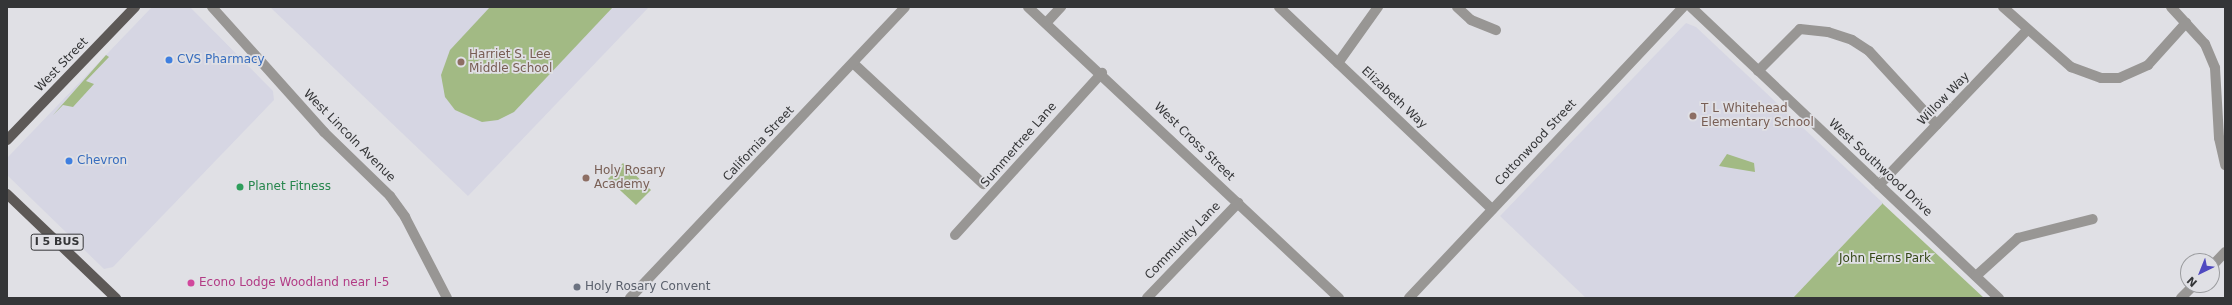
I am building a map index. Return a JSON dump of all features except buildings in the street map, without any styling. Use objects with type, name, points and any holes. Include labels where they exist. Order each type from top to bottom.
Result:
[{"type":"main road","name":"West Street","points":[[7,140],[135,7]]},
{"type":"main road","name":"I 5 BUS","points":[[7,194],[116,298]]},
{"type":"street","name":"West Lincoln Avenue","points":[[212,7],[324,132],[390,196],[405,217],[447,298]]},
{"type":"street","name":"California Street","points":[[630,298],[905,7]]},
{"type":"street","name":"West Cross Street","points":[[1028,7],[1047,22],[1102,72],[1339,298]]},
{"type":"street","points":[[1047,22],[1061,7]]},
{"type":"street","name":"Elizabeth Way","points":[[1279,7],[1492,209]]},
{"type":"street","points":[[1338,63],[1378,7]]},
{"type":"street","points":[[1457,7],[1471,20],[1496,30]]},
{"type":"street","name":"Cottonwood Street","points":[[1409,298],[1683,7]]},
{"type":"street","name":"West Southwood Drive","points":[[1691,7],[1879,186],[2000,298]]},
{"type":"street","points":[[2003,7],[2027,30],[2086,75],[2119,78],[2148,65],[2186,23]]},
{"type":"street","points":[[2171,7],[2205,44],[2215,68],[2219,138],[2225,165]]},
{"type":"street","points":[[1758,71],[1800,29],[1828,32],[1852,40],[1869,51],[1937,125]]},
{"type":"street","name":"Willow Way","points":[[1879,186],[2027,30]]},
{"type":"street","points":[[853,63],[983,184]]},
{"type":"street","name":"Summertree Lane","points":[[955,235],[1102,72]]},
{"type":"street","name":"Community Lane","points":[[1147,298],[1238,203]]},
{"type":"street","points":[[1976,276],[2018,238],[2093,218]]},
{"type":"shaded area","points":[[152,7],[190,7],[273,91],[274,100],[113,267],[104,269],[7,175],[7,158]]},
{"type":"shaded area","name":"Harriet S. Lee Middle School","points":[[270,7],[649,7],[468,196]]},
{"type":"shaded area","name":"T L Whitehead Elementary School","points":[[1686,23],[1696,27],[1883,203],[1793,298],[1586,298],[1500,216]]},
{"type":"green space","points":[[490,7],[613,7],[514,112],[498,120],[482,122],[455,110],[445,97],[441,75],[450,50]]},
{"type":"green space","points":[[106,55],[109,57],[86,81],[94,84],[73,107],[63,105],[53,115]]},
{"type":"green space","points":[[1727,154],[1754,163],[1755,172],[1719,166]]},
{"type":"green space","points":[[623,163],[651,190],[636,205],[608,179]]},
{"type":"green space","name":"John Ferns Park","points":[[1883,204],[1984,298],[1793,298]]},
{"type":"place","name":"CVS Pharmacy","points":[[169,60]]},
{"type":"place","name":"Harriet S. Lee Middle School","points":[[461,62]]},
{"type":"place","name":"T L Whitehead Elementary School","points":[[1693,116]]},
{"type":"place","name":"Chevron","points":[[69,161]]},
{"type":"place","name":"Holy Rosary Academy","points":[[586,178]]},
{"type":"place","name":"Planet Fitness","points":[[240,187]]},
{"type":"place","name":"Econo Lodge Woodland near I-5","points":[[191,283]]},
{"type":"place","name":"Holy Rosary Convent","points":[[577,287]]}]
